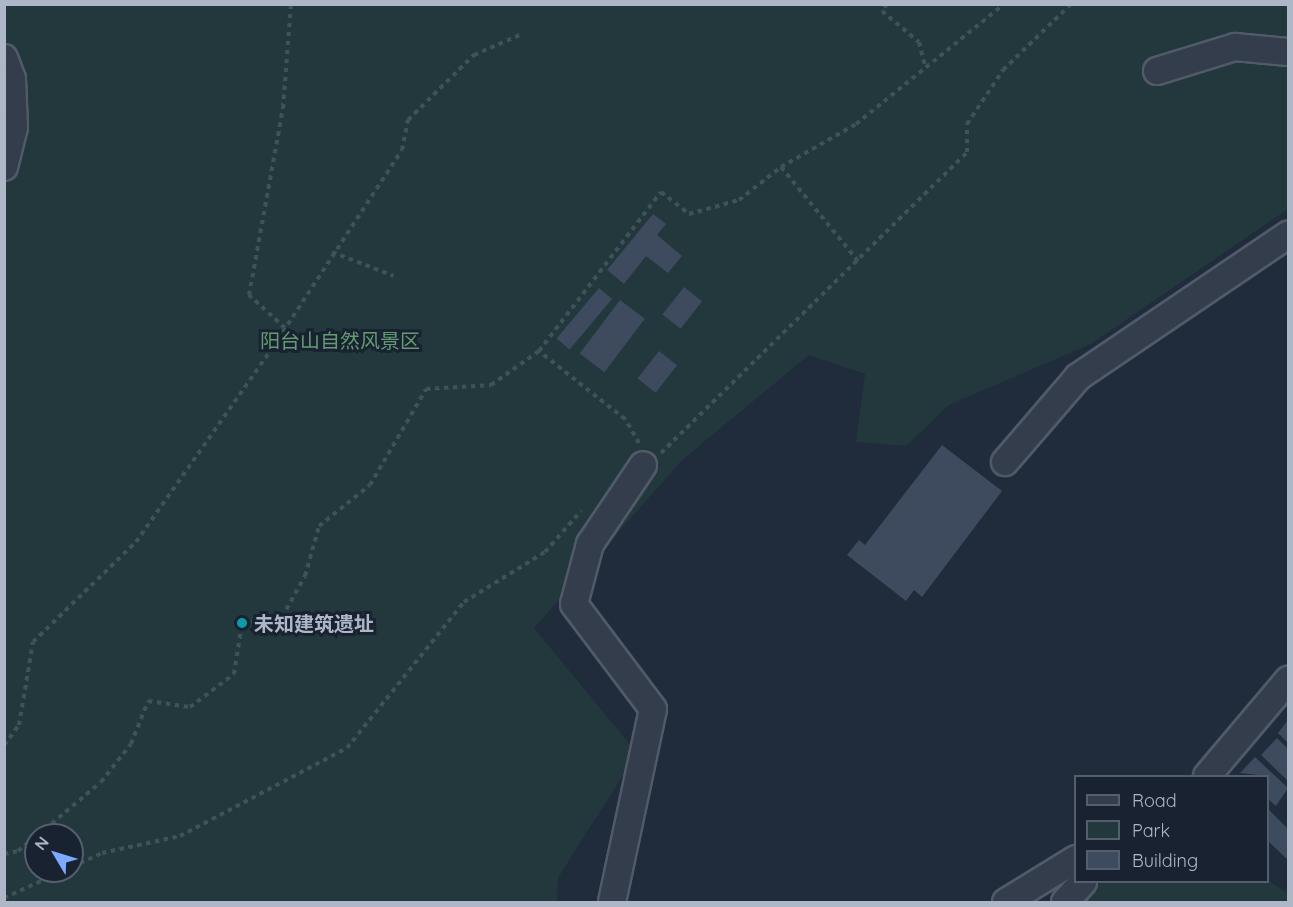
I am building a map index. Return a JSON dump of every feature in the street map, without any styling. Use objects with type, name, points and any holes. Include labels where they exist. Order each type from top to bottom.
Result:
[{"type":"street","points":[[1157,71],[1236,47],[1288,52]]},
{"type":"street","points":[[4,58],[12,79],[14,127],[4,167]]},
{"type":"street","points":[[1005,462],[1078,376],[1288,235]]},
{"type":"street","points":[[612,903],[653,709],[574,604],[590,544],[643,465]]},
{"type":"street","points":[[1210,775],[1288,680]]},
{"type":"street","points":[[1006,903],[1074,860]]},
{"type":"street","points":[[1065,903],[1082,883]]},
{"type":"path","points":[[285,328],[249,295],[283,108],[291,4]]},
{"type":"path","points":[[886,4],[882,11],[920,42],[926,66]]},
{"type":"path","points":[[52,823],[101,782],[131,744],[148,701],[190,707],[234,674],[242,623],[282,617],[305,576],[319,526],[370,485],[426,389],[491,385],[539,351],[661,192],[689,214],[739,200],[781,167],[856,124],[1004,4]]},
{"type":"path","points":[[4,745],[19,725],[33,642],[136,542],[285,328],[332,252],[402,150],[408,120],[474,55],[522,34]]},
{"type":"path","points":[[781,167],[858,261]]},
{"type":"path","points":[[332,252],[394,276]]},
{"type":"path","points":[[539,351],[625,419],[638,439],[643,465]]},
{"type":"path","points":[[4,854],[18,851],[24,846]]},
{"type":"path","points":[[4,898],[37,883]]},
{"type":"green space","name":"阳台山自然风景区","points":[[5,5],[1288,5],[1288,209],[1091,344],[949,405],[906,446],[856,442],[865,374],[809,355],[682,460],[534,628],[637,753],[558,878],[557,902],[5,902]]},
{"type":"green space","points":[[1269,881],[1288,894],[1288,902],[1063,902],[1101,883],[1269,883]]},
{"type":"building","points":[[653,214],[666,224],[657,235],[682,256],[668,273],[646,256],[624,284],[607,270]]},
{"type":"building","points":[[684,287],[702,301],[681,329],[662,315]]},
{"type":"building","points":[[599,288],[612,299],[570,349],[557,339]]},
{"type":"building","points":[[620,300],[645,319],[604,372],[580,354]]},
{"type":"building","points":[[659,351],[677,365],[656,393],[637,379]]},
{"type":"building","points":[[942,445],[1002,491],[922,597],[914,590],[906,601],[847,555],[859,540],[865,545]]},
{"type":"building","points":[[1288,720],[1288,743],[1278,733]]},
{"type":"building","points":[[1277,738],[1288,749],[1288,781],[1261,755]]},
{"type":"building","points":[[1255,757],[1288,788],[1276,806],[1269,800],[1269,775],[1240,773]]},
{"type":"building","points":[[1269,810],[1288,829],[1288,860],[1269,842]]},
{"type":"place","name":"未知建筑遗址","points":[[242,623]]}]
